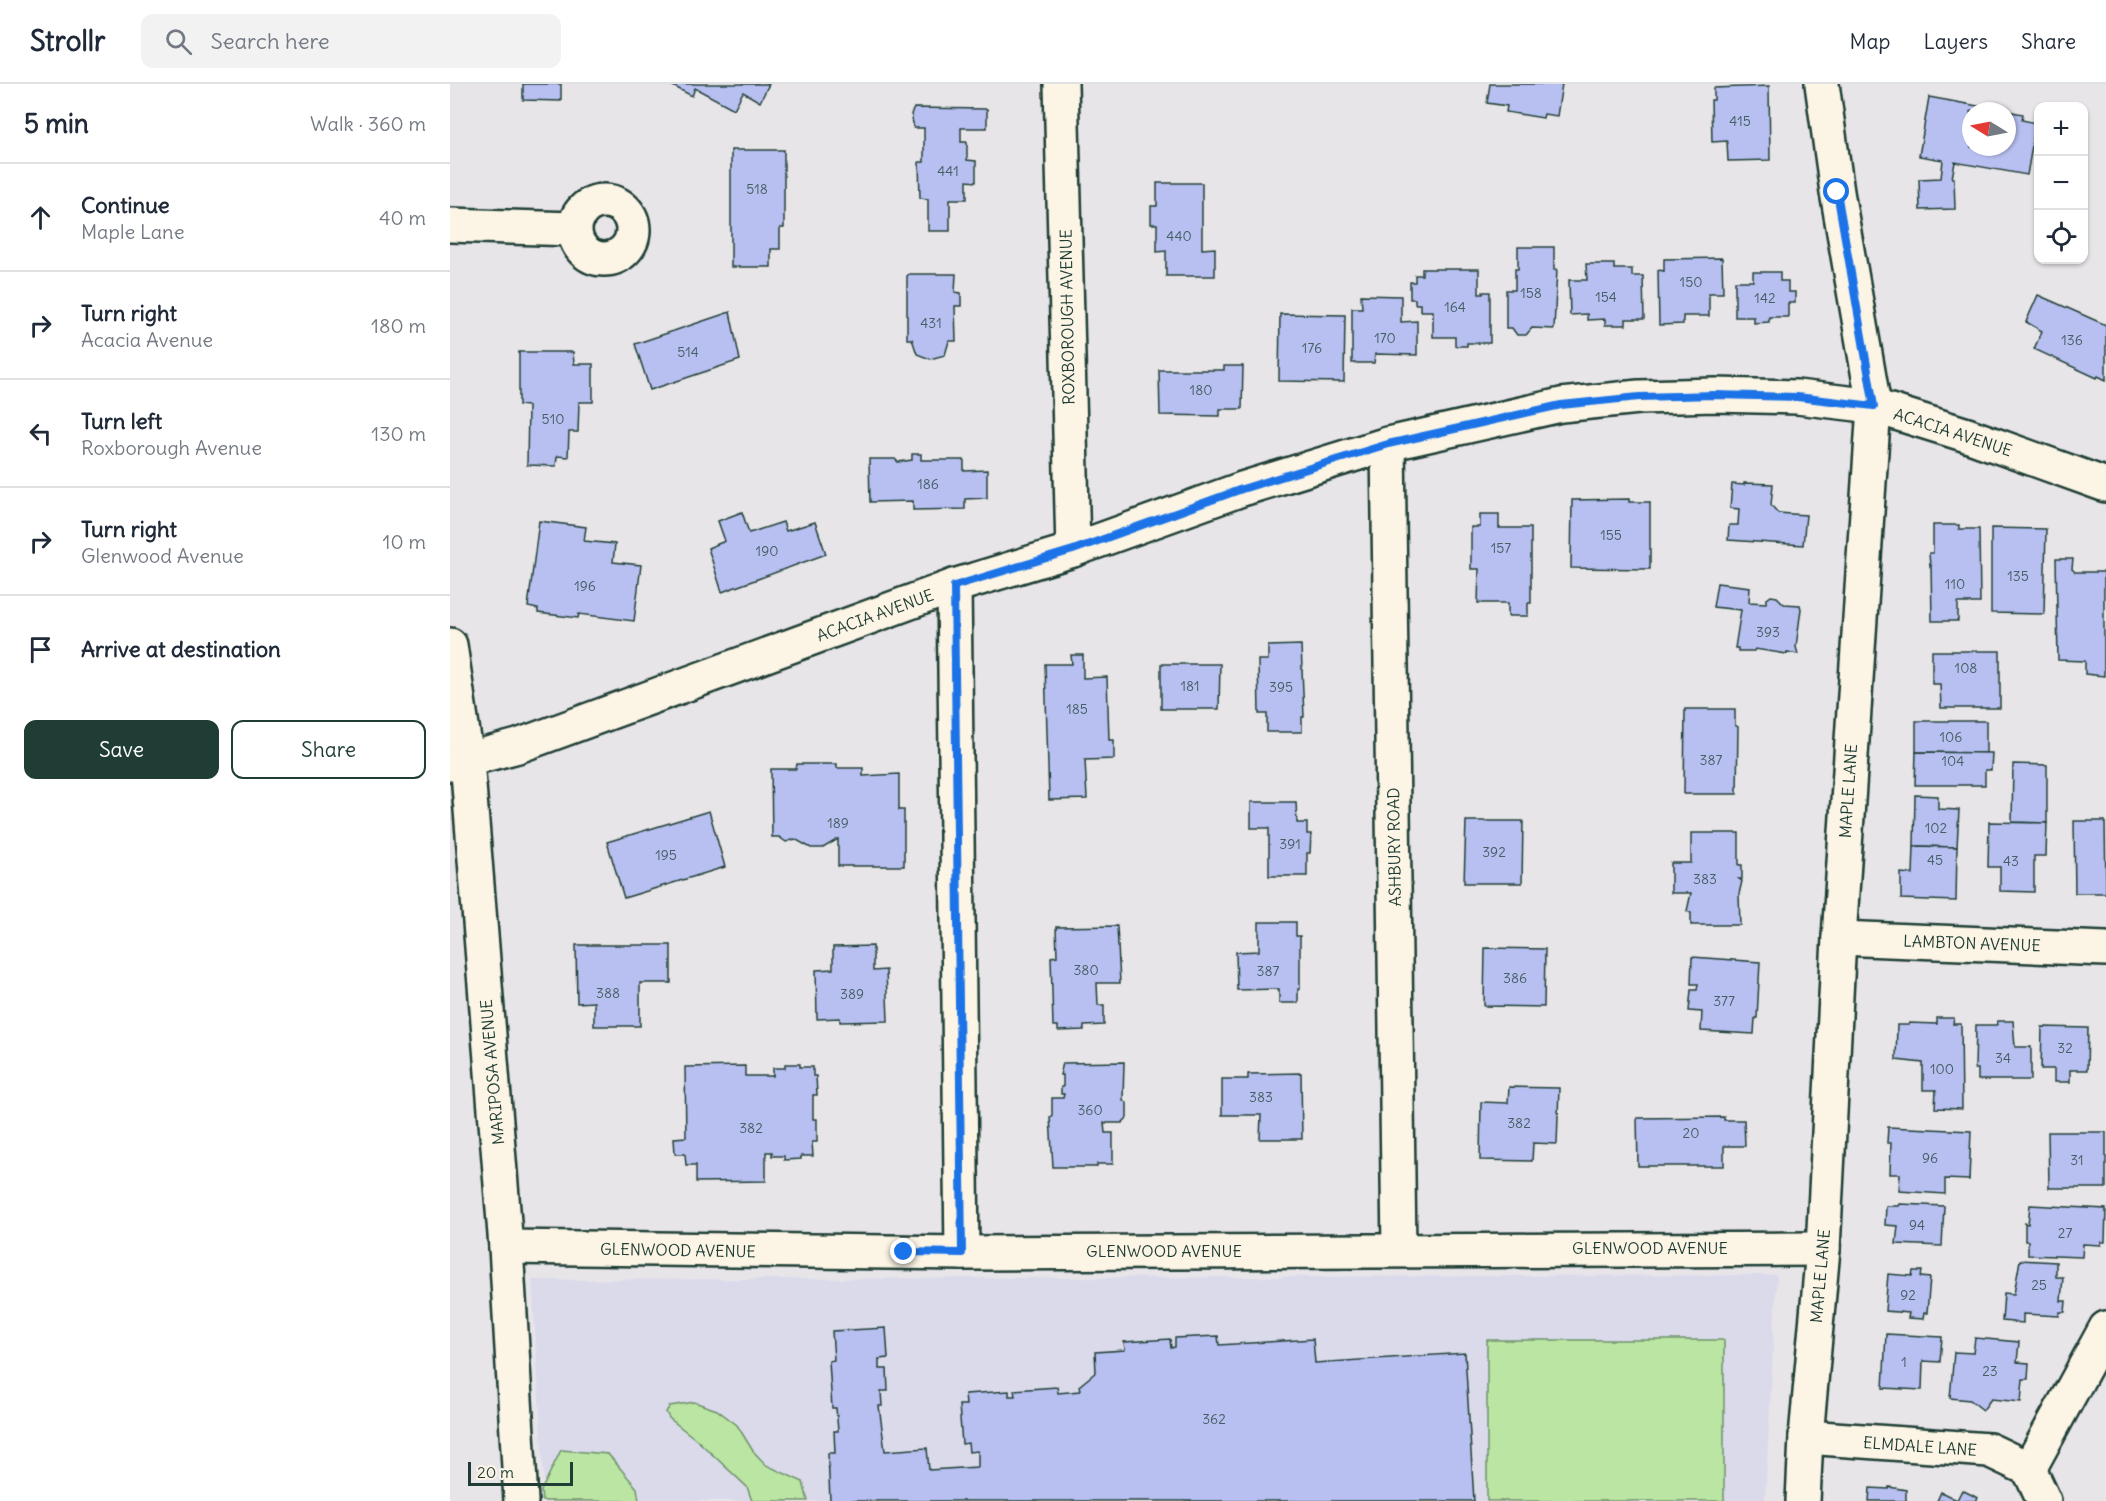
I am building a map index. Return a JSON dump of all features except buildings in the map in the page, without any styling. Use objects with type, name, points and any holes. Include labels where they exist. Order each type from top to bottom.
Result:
[{"type":"street","name":"ROXBOROUGH AVENUE","points":[[1061,84],[1073,550]]},
{"type":"street","name":"MAPLE LANE","points":[[1803,1501],[1806,1437],[1823,1249],[1839,938],[1874,406],[1837,192],[1822,84]]},
{"type":"street","points":[[450,225],[574,229]]},
{"type":"street","name":"ACACIA AVENUE","points":[[459,762],[518,746],[954,586],[1073,550],[1242,489],[1388,444],[1561,405],[1639,397],[1715,395],[1797,397],[1874,406],[1967,435],[2106,485]]},
{"type":"street","name":"ASHBURY ROAD","points":[[1388,444],[1399,1250]]},
{"type":"street","points":[[954,586],[962,1253]]},
{"type":"street","name":"MARIPOSA AVENUE","points":[[450,645],[459,762],[506,1247],[521,1501]]},
{"type":"street","name":"LAMBTON AVENUE","points":[[1839,938],[2106,949]]},
{"type":"street","name":"GLENWOOD AVENUE","points":[[506,1247],[962,1253],[1823,1249]]},
{"type":"street","points":[[2044,1501],[2029,1469],[2106,1328]]},
{"type":"street","name":"ELMDALE LANE","points":[[1806,1437],[1989,1450],[2029,1469]]},
{"type":"shaded area","points":[[1777,1275],[1765,1501],[545,1501],[532,1280]]},
{"type":"green space","points":[[1487,1340],[1724,1340],[1724,1501],[1487,1501]]},
{"type":"green space","points":[[694,1402],[717,1410],[737,1425],[753,1451],[766,1465],[803,1482],[808,1501],[752,1501],[747,1487],[698,1441],[669,1418],[666,1412],[670,1406]]},
{"type":"green space","points":[[561,1450],[608,1454],[637,1488],[639,1501],[542,1501],[541,1491]]},
{"type":"route","points":[[904,1252],[962,1253],[954,586],[1073,550],[1242,489],[1388,444],[1561,405],[1639,397],[1715,395],[1797,397],[1874,406],[1837,192]]}]
